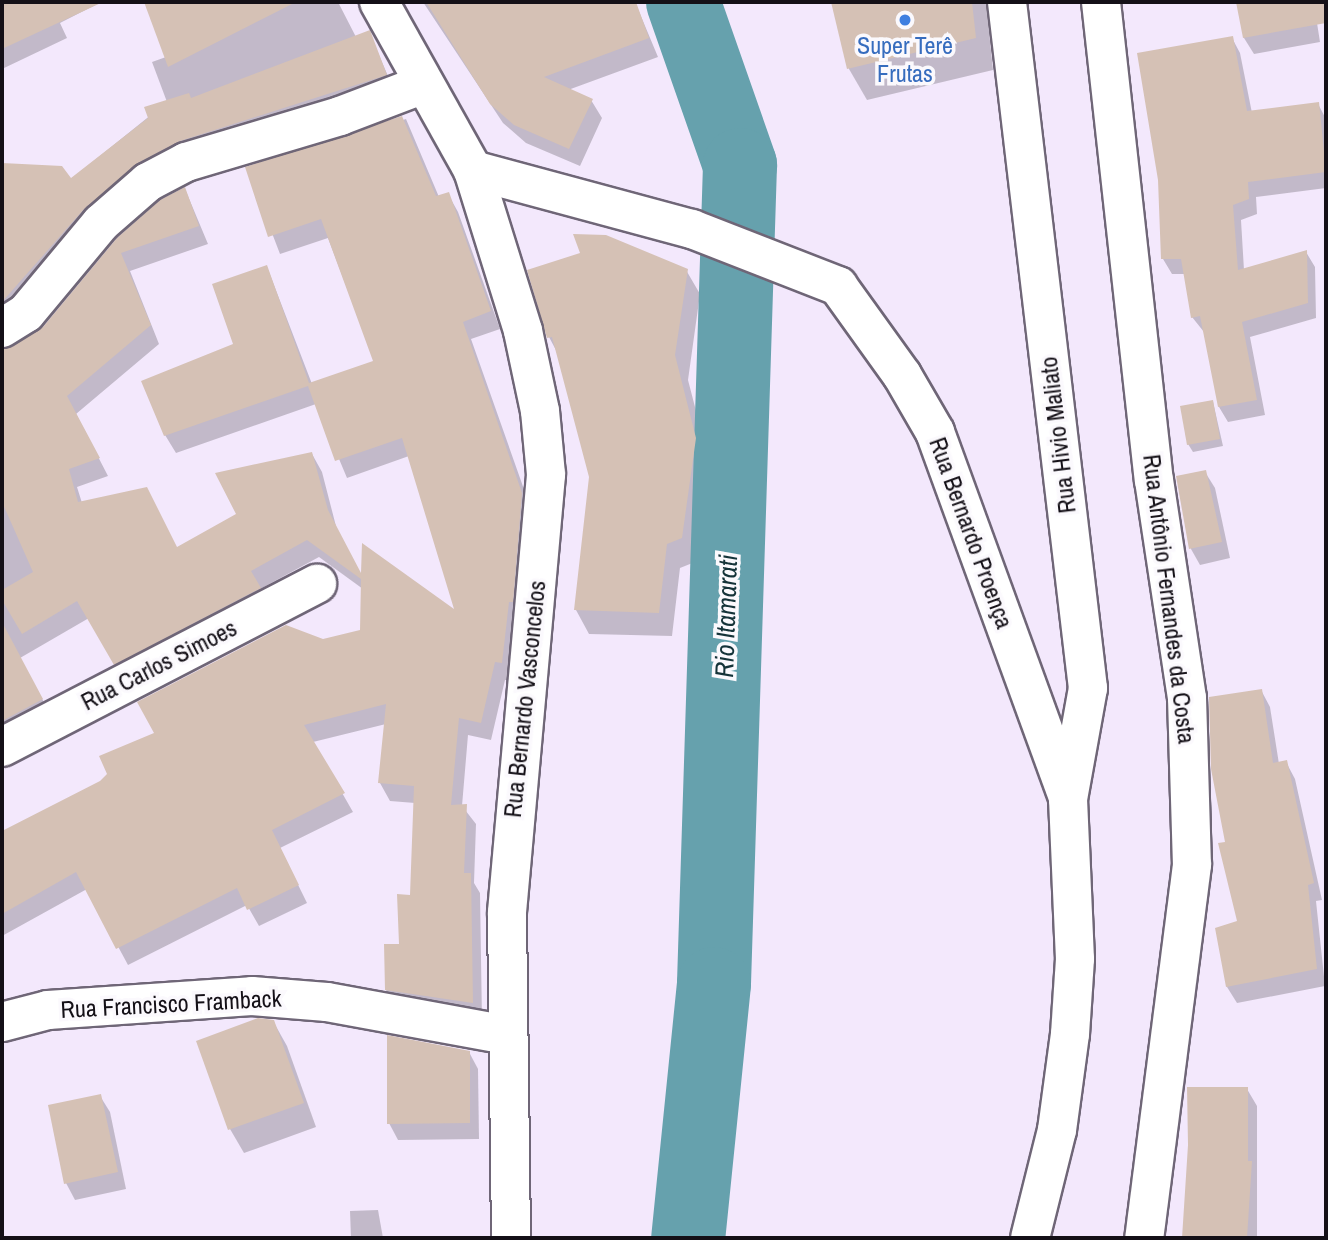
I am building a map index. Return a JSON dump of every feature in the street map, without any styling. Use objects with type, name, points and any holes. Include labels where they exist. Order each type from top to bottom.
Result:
[{"type":"street","name":"Rua Bernardo Vasconcelos","points":[[379,2],[473,170],[523,331],[540,411],[545,475],[514,797],[506,1035],[511,1238]]},
{"type":"street","name":"Rua Hivio Maliato","points":[[1007,2],[1088,688],[1069,799],[1073,867],[1070,1034],[1057,1130],[1030,1238]]},
{"type":"street","name":"Rua Antônio Fernandes da Costa","points":[[1101,2],[1154,480],[1187,712],[1192,865],[1144,1238]]},
{"type":"street","points":[[2,328],[26,313],[102,223],[148,182],[186,162],[340,116],[424,84]]},
{"type":"street","name":"Rua Bernardo Proença","points":[[473,170],[692,229],[838,286],[902,375],[935,432],[1069,799]]},
{"type":"street","name":"Rua Carlos Simoes","points":[[2,747],[317,584]]},
{"type":"street","name":"Rua Francisco Framback","points":[[2,1022],[48,1010],[252,996],[327,1002],[506,1035]]},
{"type":"building","points":[[2,2],[103,2],[2,49]]},
{"type":"building","points":[[144,2],[296,2],[168,67]]},
{"type":"building","points":[[426,2],[636,2],[649,38],[544,77],[593,99],[569,149],[514,125],[490,104]]},
{"type":"building","name":"Super Terê Frutas","points":[[831,2],[972,2],[976,38],[847,69]]},
{"type":"building","points":[[1236,2],[1326,2],[1326,23],[1243,38]]},
{"type":"building","points":[[370,30],[387,75],[180,141],[138,163],[84,209],[2,302],[2,163],[62,166],[71,178],[148,118],[144,107],[189,93],[191,98]]},
{"type":"building","points":[[1233,36],[1247,111],[1319,102],[1326,172],[1248,182],[1249,199],[1233,205],[1238,270],[1307,250],[1308,303],[1242,322],[1257,400],[1218,407],[1200,316],[1191,318],[1181,259],[1161,259],[1158,180],[1137,53]]},
{"type":"building","points":[[402,116],[436,196],[449,192],[491,311],[463,322],[522,493],[513,602],[509,602],[502,663],[495,662],[481,723],[459,718],[451,805],[467,804],[464,873],[471,873],[473,1003],[385,990],[384,944],[399,944],[397,894],[410,895],[414,786],[378,783],[386,704],[304,725],[345,793],[272,830],[299,885],[247,910],[237,888],[116,949],[76,872],[2,914],[2,831],[100,781],[107,774],[99,756],[154,733],[137,702],[286,625],[323,639],[360,630],[361,579],[307,540],[251,571],[261,588],[114,665],[77,601],[22,634],[2,600],[2,590],[33,572],[2,502],[2,350],[43,327],[117,238],[160,200],[185,187],[199,226],[121,253],[151,325],[67,396],[100,458],[69,469],[78,502],[147,487],[177,547],[236,514],[215,473],[312,452],[328,510],[361,573],[362,543],[454,609],[402,438],[335,461],[308,386],[164,436],[141,381],[233,344],[212,284],[267,265],[309,383],[373,361],[321,219],[268,237],[245,167]]},
{"type":"building","points":[[573,234],[606,235],[688,269],[675,355],[696,438],[682,538],[667,544],[659,613],[574,610],[589,477],[552,337],[547,338],[527,270],[580,253]]},
{"type":"building","points":[[1213,400],[1220,439],[1187,445],[1180,406]]},
{"type":"building","points":[[1206,470],[1222,542],[1189,549],[1176,476]]},
{"type":"building","points":[[2,622],[43,699],[2,721]]},
{"type":"building","points":[[1262,689],[1273,763],[1287,760],[1314,883],[1308,885],[1317,969],[1226,987],[1215,928],[1237,921],[1218,843],[1225,842],[1211,769],[1209,697]]},
{"type":"building","points":[[258,1018],[274,1020],[304,1103],[228,1130],[196,1041]]},
{"type":"building","points":[[387,1035],[470,1051],[470,1123],[387,1124]]},
{"type":"building","points":[[1187,1087],[1248,1087],[1248,1161],[1252,1161],[1247,1238],[1182,1238],[1188,1145]]},
{"type":"building","points":[[101,1094],[118,1172],[64,1184],[48,1105]]},
{"type":"waterway","name":"Rio Itamarati","points":[[683,2],[740,165],[714,984],[688,1238]]},
{"type":"place","name":"Super Terê Frutas","points":[[905,20]]}]
